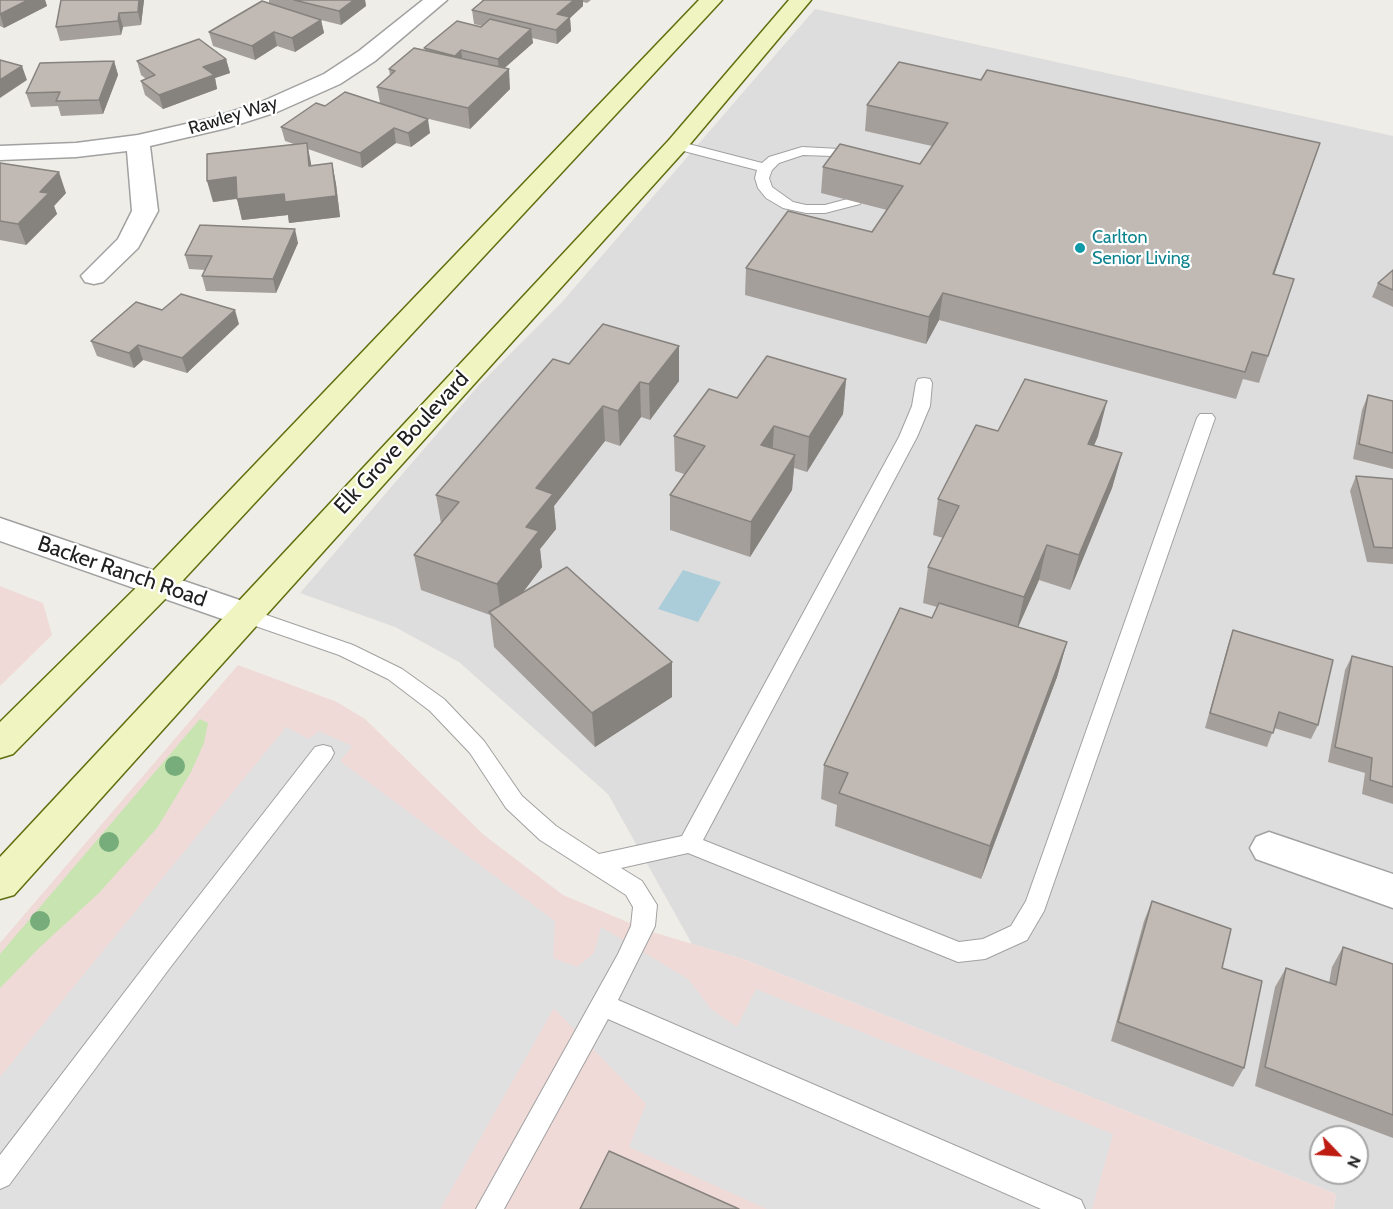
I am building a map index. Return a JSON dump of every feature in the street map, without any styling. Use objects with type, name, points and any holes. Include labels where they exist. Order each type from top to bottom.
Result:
[{"type":"main road","points":[[0,744],[160,584],[711,0]]},
{"type":"main road","name":"Elk Grove Boulevard","points":[[0,883],[677,144],[800,0]]},
{"type":"street","name":"Rawley Way","points":[[0,153],[76,150],[138,142],[219,123],[269,107],[332,79],[367,56],[436,0]]},
{"type":"street","points":[[94,276],[129,243],[145,211],[138,142]]},
{"type":"street","name":"Backer Ranch Road","points":[[0,529],[245,615]]},
{"type":"street","points":[[1269,848],[1393,891]]},
{"type":"lane","points":[[677,144],[765,168]]},
{"type":"lane","points":[[855,201],[825,209],[788,205],[774,197],[765,188],[762,177],[765,168],[774,160],[787,154],[818,150],[850,157],[869,173]]},
{"type":"lane","points":[[689,844],[908,437],[921,406],[924,383]]},
{"type":"lane","points":[[594,864],[689,844],[958,952],[985,949],[1019,933],[1036,904],[1206,418]]},
{"type":"lane","points":[[245,615],[346,650],[395,674],[437,705],[477,747],[514,802],[548,833],[634,888],[645,905],[643,926],[604,1006],[489,1209]]},
{"type":"lane","points":[[0,1176],[161,962],[323,753]]},
{"type":"lane","points":[[604,1006],[1072,1209]]},
{"type":"shaded area","points":[[815,9],[1393,136],[1393,1209],[1334,1209],[1336,1194],[1313,1185],[1369,1185],[1369,1125],[1309,1125],[1309,1183],[743,959],[692,944],[608,794],[459,662],[395,627],[300,593],[479,385],[562,302]]},
{"type":"shaded area","points":[[0,586],[43,603],[52,635],[0,686]]},
{"type":"shaded area","points":[[238,665],[337,702],[365,719],[484,835],[563,895],[649,931],[743,959],[1336,1194],[1334,1209],[0,1209],[0,943]]},
{"type":"shaded area","points":[[286,727],[309,739],[319,731],[352,746],[340,761],[555,921],[553,958],[577,967],[594,953],[601,927],[688,979],[711,1009],[737,1027],[756,989],[1113,1134],[1092,1209],[767,1209],[629,1147],[646,1104],[554,1008],[440,1209],[0,1209],[0,1077]]},
{"type":"green space","points":[[200,719],[208,723],[204,743],[191,772],[157,828],[99,893],[40,947],[0,988],[0,954]]},
{"type":"water","points":[[683,570],[721,582],[698,622],[658,609]]},
{"type":"building","points":[[0,0],[28,0],[0,14]]},
{"type":"building","points":[[61,0],[139,0],[138,12],[119,13],[118,21],[56,27]]},
{"type":"building","points":[[294,0],[354,0],[339,11]]},
{"type":"building","points":[[484,0],[574,0],[557,14],[570,17],[556,30],[472,10]]},
{"type":"building","points":[[262,1],[321,20],[292,38],[274,32],[252,46],[209,32]]},
{"type":"building","points":[[490,19],[531,29],[498,59],[461,50],[455,56],[424,48],[457,21],[481,27]]},
{"type":"building","points":[[199,39],[226,59],[203,67],[214,75],[159,95],[141,81],[155,75],[137,61]]},
{"type":"building","points":[[414,48],[509,69],[468,108],[377,87],[395,71],[389,69]]},
{"type":"building","points":[[0,60],[22,66],[0,80]]},
{"type":"building","points":[[114,61],[99,100],[56,101],[60,92],[26,93],[40,63]]},
{"type":"building","name":"Carlton Senior Living","points":[[899,62],[981,80],[987,70],[1320,143],[1273,274],[1294,279],[1268,356],[1252,352],[1245,372],[943,293],[929,317],[746,268],[788,211],[872,232],[903,186],[823,167],[840,144],[920,164],[948,123],[867,105]]},
{"type":"building","points":[[345,92],[428,119],[408,133],[394,128],[360,153],[281,127],[316,103],[325,106]]},
{"type":"building","points":[[307,143],[309,166],[332,163],[336,196],[285,202],[284,194],[237,199],[236,177],[207,181],[207,154]]},
{"type":"building","points":[[0,163],[59,172],[40,192],[49,193],[18,224],[0,221]]},
{"type":"building","points":[[200,225],[295,229],[273,279],[202,276],[212,256],[185,255]]},
{"type":"building","points":[[1393,270],[1393,290],[1378,283]]},
{"type":"building","points":[[181,294],[235,310],[182,358],[138,345],[129,353],[91,341],[136,302],[162,310]]},
{"type":"building","points":[[603,324],[679,346],[649,384],[640,382],[618,411],[603,406],[536,488],[553,494],[526,527],[539,531],[497,584],[414,555],[459,502],[436,495],[553,359],[569,364]]},
{"type":"building","points":[[767,356],[846,379],[809,437],[774,426],[761,445],[795,455],[751,522],[670,495],[705,446],[674,436],[709,389],[737,398]]},
{"type":"building","points":[[1025,379],[1107,401],[1088,444],[1122,453],[1079,555],[1047,545],[1024,597],[928,567],[959,506],[938,499],[976,425],[998,431]]},
{"type":"building","points":[[1368,395],[1393,401],[1393,453],[1359,444]]},
{"type":"building","points":[[1356,476],[1393,479],[1393,548],[1374,547]]},
{"type":"building","points":[[567,567],[672,662],[592,713],[489,612]]},
{"type":"building","points":[[939,603],[1067,642],[990,846],[839,793],[848,773],[824,765],[900,608],[932,618]]},
{"type":"building","points":[[1233,630],[1333,660],[1318,725],[1279,712],[1273,733],[1210,713]]},
{"type":"building","points":[[1352,656],[1393,667],[1393,787],[1370,780],[1372,758],[1335,747]]},
{"type":"building","points":[[1152,901],[1231,929],[1222,968],[1262,981],[1244,1068],[1118,1022]]},
{"type":"building","points":[[1343,947],[1393,964],[1393,1115],[1265,1067],[1286,968],[1336,985]]},
{"type":"building","points":[[609,1151],[739,1209],[580,1209]]},
{"type":"place","name":"Carlton Senior Living","points":[[1080,248]]}]
